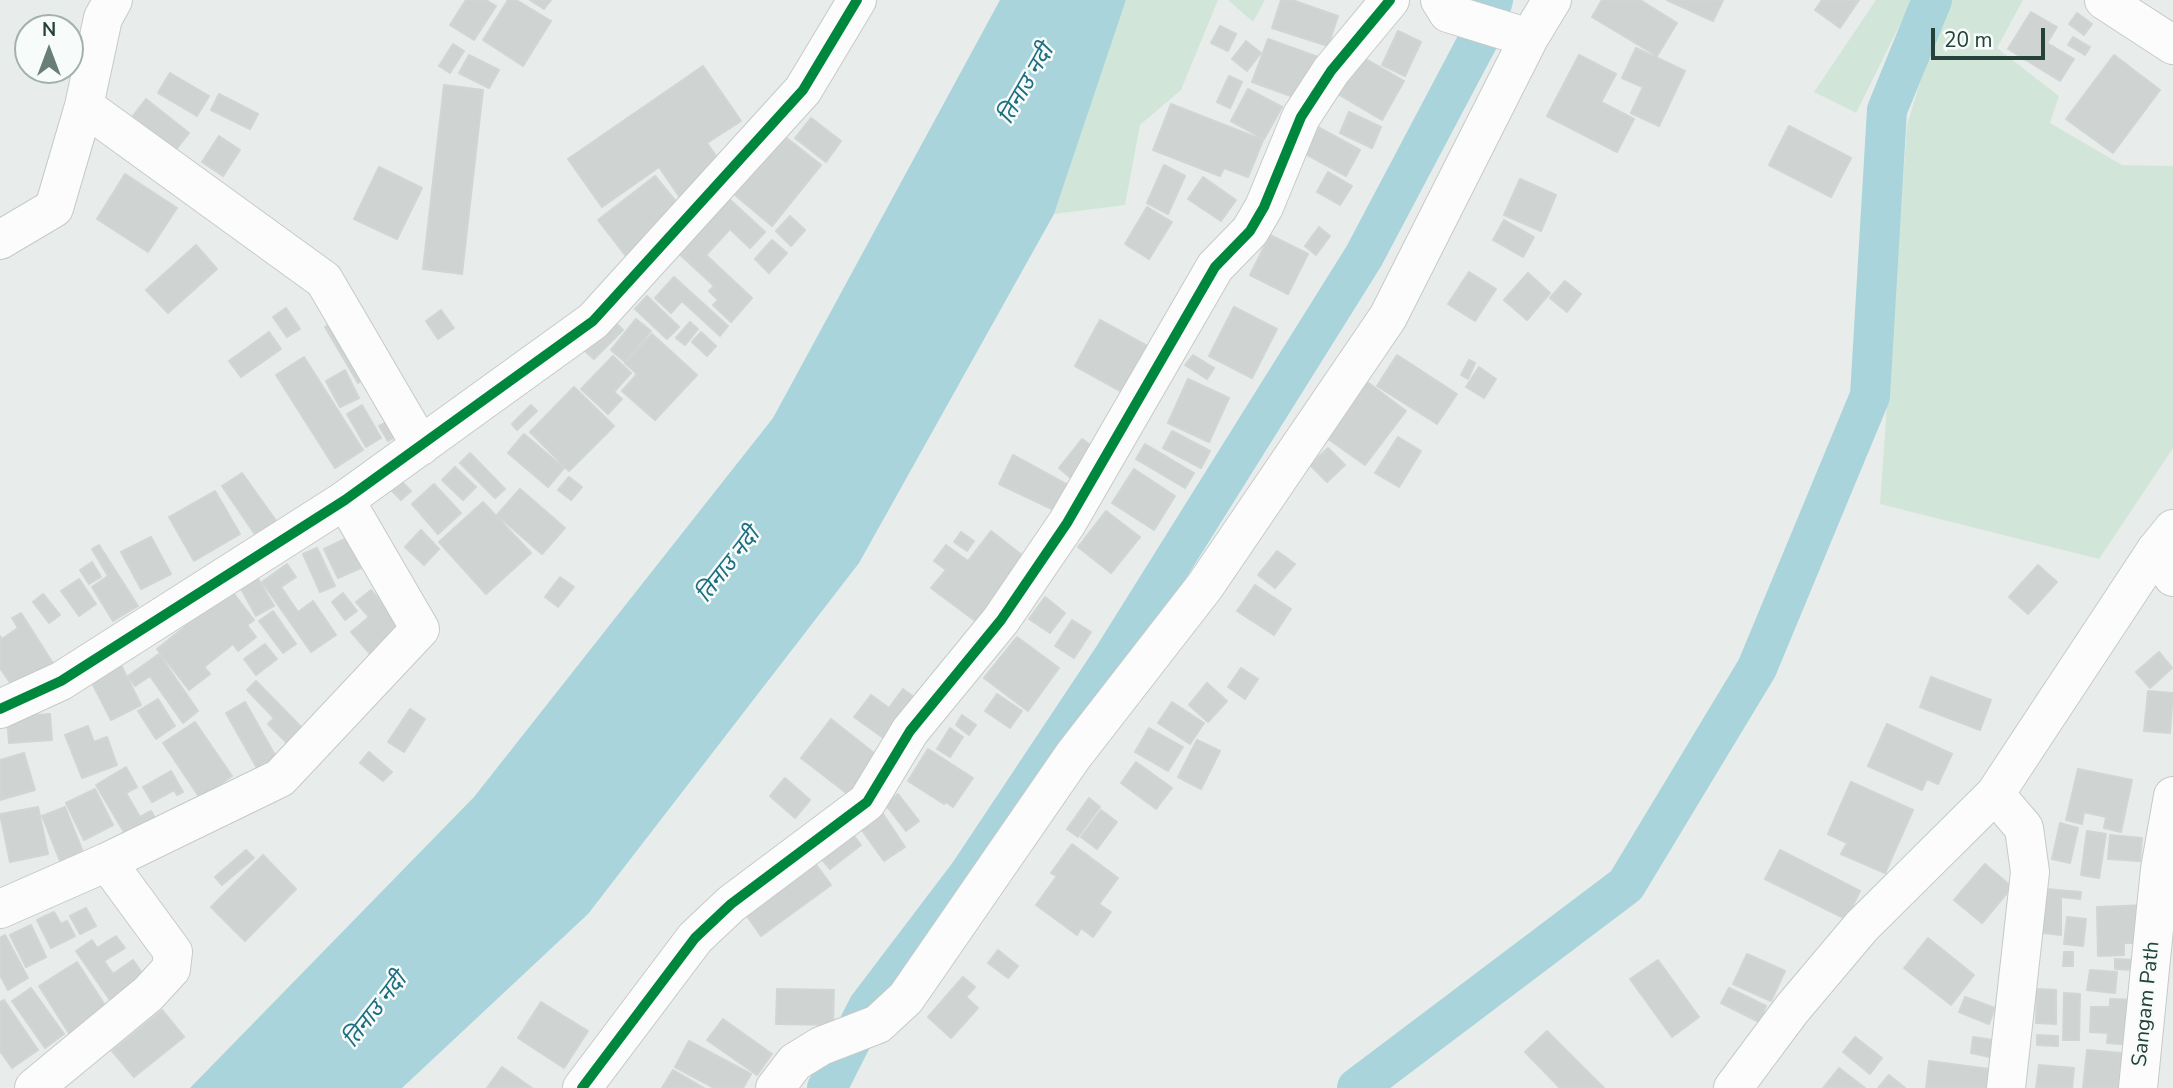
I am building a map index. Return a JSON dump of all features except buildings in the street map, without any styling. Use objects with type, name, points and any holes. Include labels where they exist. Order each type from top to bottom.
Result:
[{"type":"street","points":[[0,240],[54,208],[84,106],[103,18],[113,0]]},
{"type":"street","points":[[803,90],[857,0]]},
{"type":"street","points":[[0,709],[61,681],[345,500],[593,321],[803,90],[878,0]]},
{"type":"street","points":[[582,1088],[695,938],[730,904],[867,802],[910,731],[1001,620],[1067,523],[1215,267],[1250,231],[1264,206],[1301,117],[1331,71],[1390,0]]},
{"type":"street","points":[[1440,0],[1448,13],[1529,38]]},
{"type":"street","points":[[775,1088],[795,1062],[821,1046],[878,1024],[906,998],[1073,755],[1205,586],[1388,317],[1529,38],[1552,0]]},
{"type":"street","points":[[2104,0],[2173,45]]},
{"type":"street","points":[[84,106],[324,280],[421,446]]},
{"type":"street","points":[[0,909],[107,862],[280,778],[420,629],[345,500]]},
{"type":"street","points":[[1733,1088],[1792,1009],[1862,926],[1995,794],[2167,552]]},
{"type":"street","points":[[1995,794],[2024,828],[2031,872],[2006,1088]]},
{"type":"street","name":"Sangam Path","points":[[2138,1088],[2161,869],[2173,796]]},
{"type":"street","points":[[34,1088],[148,994],[172,969],[173,952],[107,862]]},
{"type":"green space","points":[[1126,0],[1218,0],[1181,90],[1140,125],[1125,205],[1054,214]]},
{"type":"green space","points":[[1228,0],[1265,0],[1253,22]]},
{"type":"green space","points":[[1876,0],[1912,0],[1856,113],[1814,92]]},
{"type":"green space","points":[[1945,0],[2023,0],[1997,48],[2059,96],[2050,123],[2122,165],[2173,166],[2173,448],[2099,559],[1880,504],[1907,125]]},
{"type":"water","name":"तिनाउ नदी","points":[[1000,0],[1126,0],[1054,214],[859,563],[588,914],[402,1088],[190,1088],[474,797],[773,418]]},
{"type":"waterway","points":[[827,1088],[868,1007],[969,874],[1112,659],[1364,256],[1484,29],[1493,0]]},
{"type":"waterway","points":[[1357,1088],[1626,885],[1757,668],[1870,396],[1887,110],[1932,0]]},
{"type":"cycle path","points":[[0,709],[61,681],[345,500],[593,321],[803,90],[857,0]]},
{"type":"cycle path","points":[[582,1088],[695,938],[731,904],[867,802],[910,731],[1001,620],[1067,523],[1215,267],[1250,231],[1264,207],[1301,117],[1331,71],[1390,0]]}]
